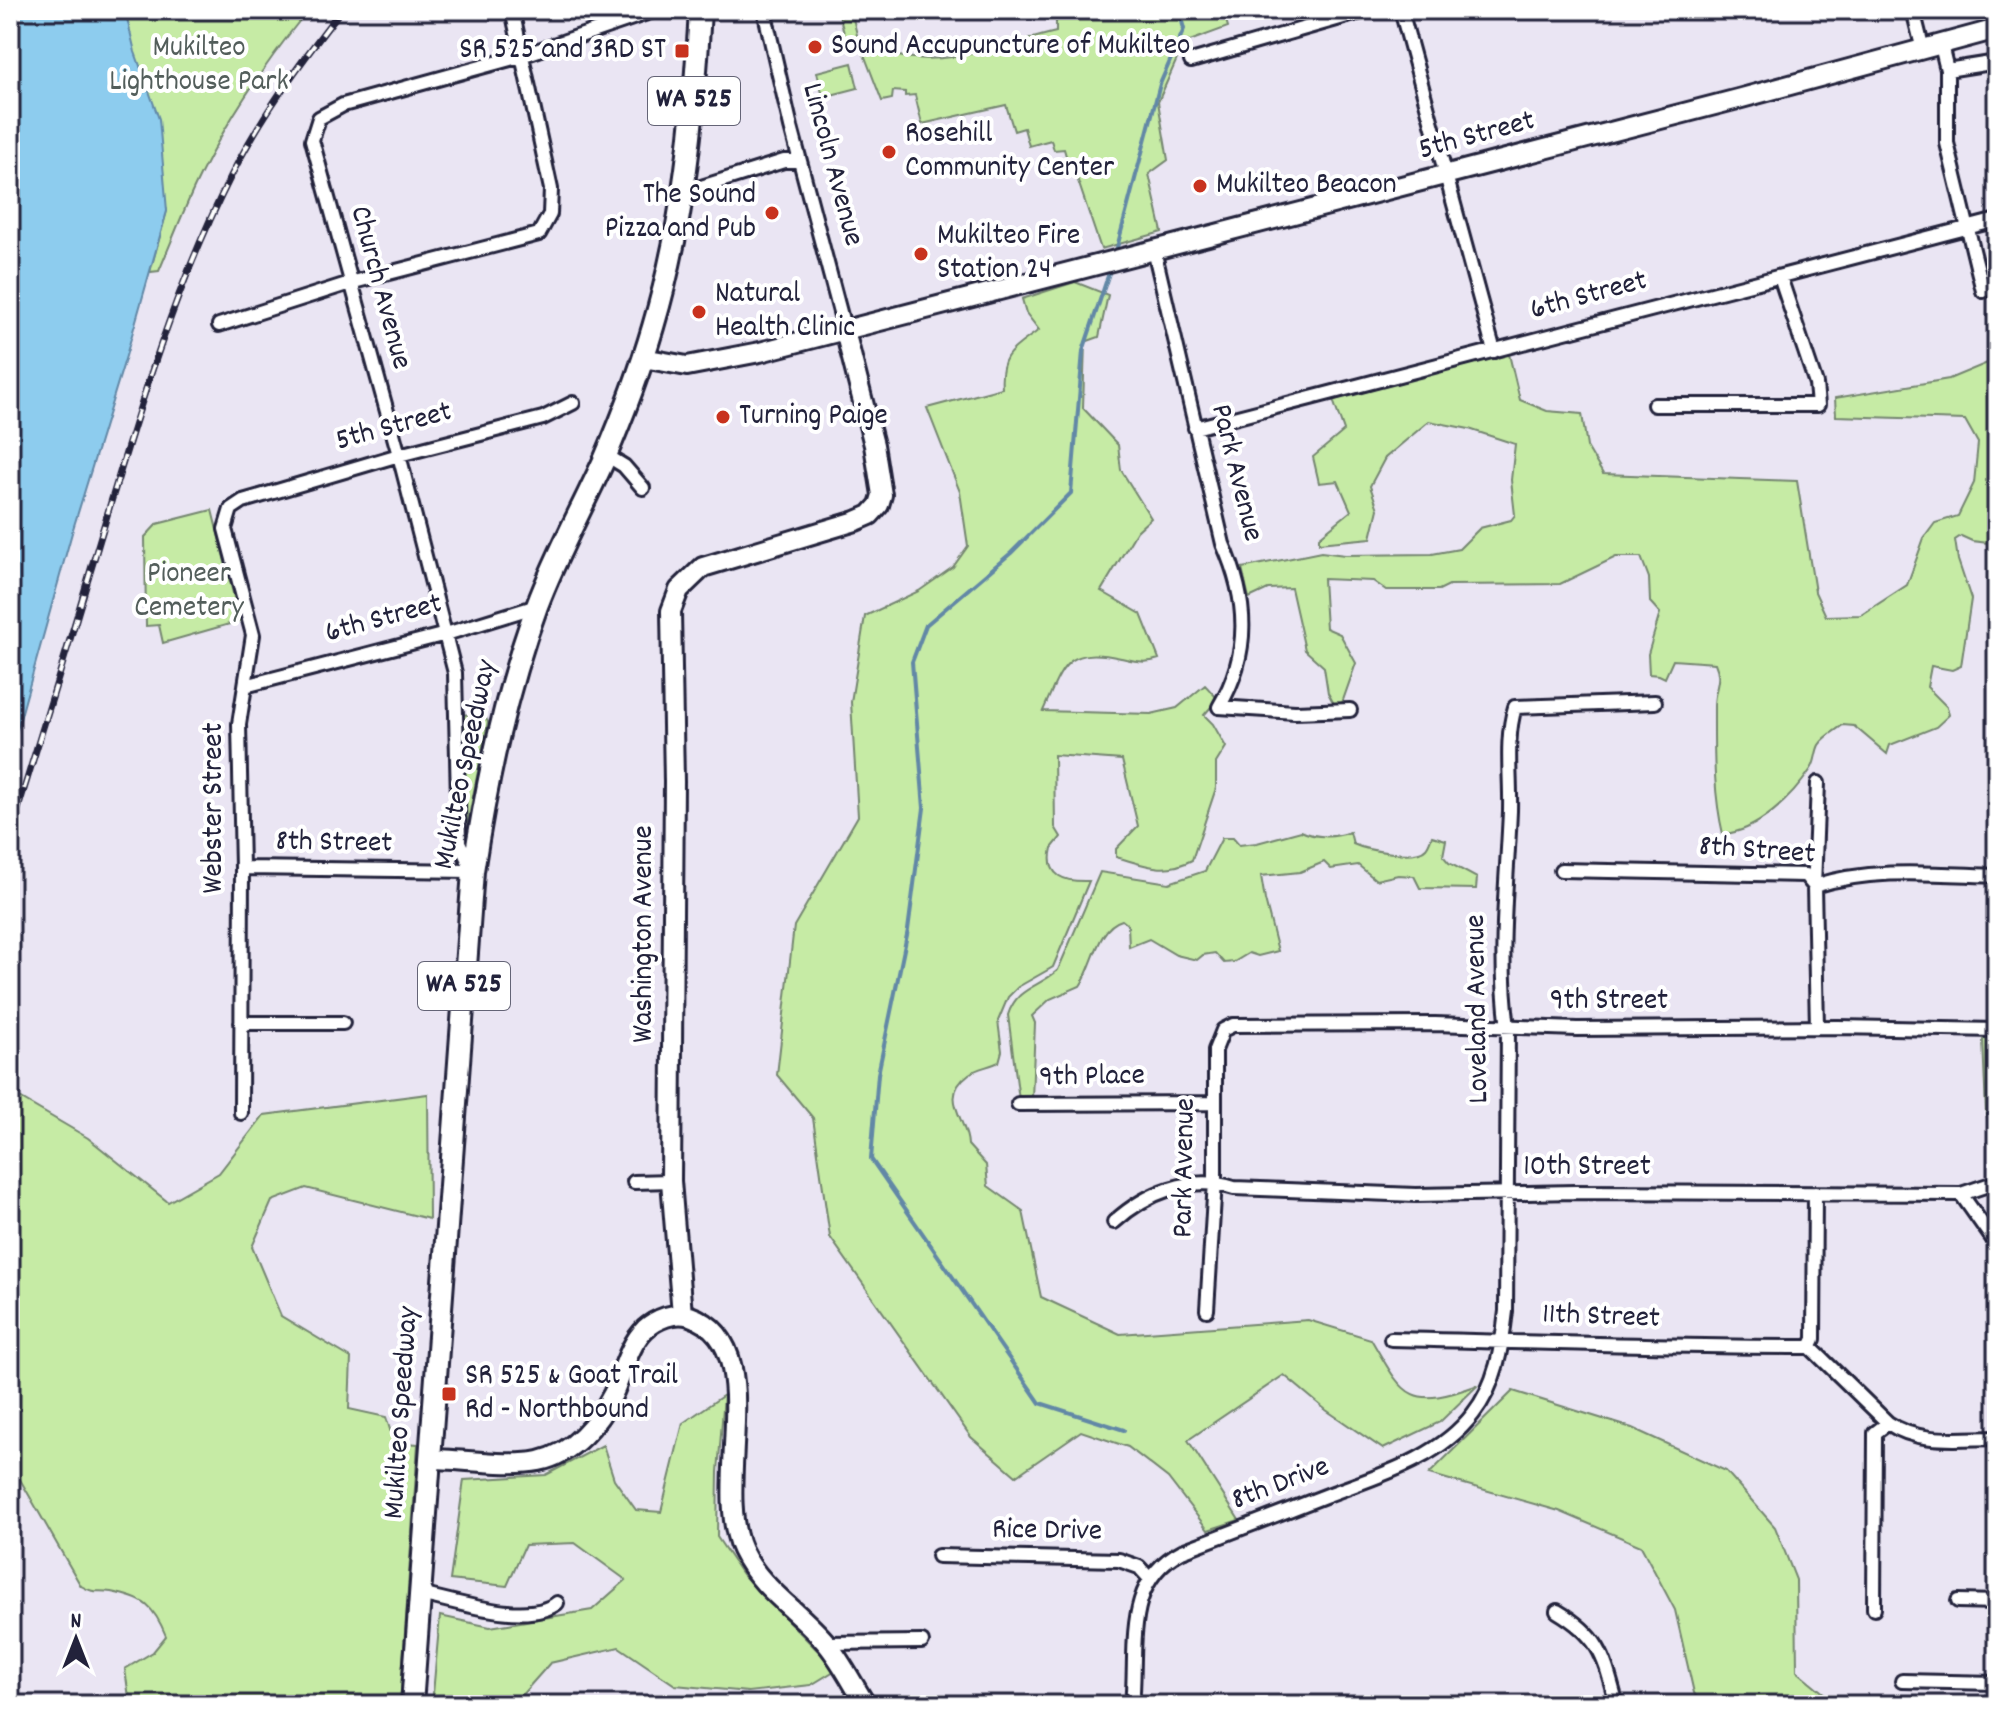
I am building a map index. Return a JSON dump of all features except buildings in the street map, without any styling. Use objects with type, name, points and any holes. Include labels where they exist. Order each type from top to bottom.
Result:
[{"type":"main road","name":"Mukilteo Speedway","points":[[412,1705],[473,871],[483,805],[500,725],[537,606],[606,455],[643,358],[663,290],[685,192],[696,88],[700,10]]},
{"type":"street","points":[[219,325],[350,283],[539,234],[550,214],[551,189],[512,10]]},
{"type":"street","points":[[521,56],[656,10]]},
{"type":"street","name":"Lincoln Avenue","points":[[703,567],[870,515],[879,505],[882,495],[845,331],[764,10]]},
{"type":"street","points":[[1191,61],[1368,10]]},
{"type":"street","points":[[1401,10],[1494,351]]},
{"type":"street","points":[[1913,10],[1947,70],[1947,143],[1983,291]]},
{"type":"street","name":"5th Street","points":[[643,358],[687,366],[706,364],[845,331],[1997,29]]},
{"type":"street","name":"Church Avenue","points":[[473,871],[459,842],[455,673],[399,455],[312,140],[319,118],[343,105],[521,56]]},
{"type":"street","points":[[1947,70],[1997,62]]},
{"type":"street","points":[[685,192],[784,161],[800,161]]},
{"type":"street","name":"6th Street","points":[[1195,428],[1997,220]]},
{"type":"street","name":"Park Avenue","points":[[1154,250],[1223,544],[1237,586],[1243,622],[1243,640],[1233,684],[1219,707],[1295,712],[1350,710]]},
{"type":"street","points":[[1654,405],[1818,405],[1816,384],[1780,277]]},
{"type":"street","name":"5th Street","points":[[231,509],[243,501],[399,455],[543,418],[573,403]]},
{"type":"street","points":[[606,455],[624,466],[643,488]]},
{"type":"street","name":"Webster Street","points":[[231,509],[225,529],[253,635],[239,724],[241,1113]]},
{"type":"street","name":"Washington Avenue","points":[[682,1314],[671,1181],[674,782],[671,611],[687,579],[703,567]]},
{"type":"street","name":"6th Street","points":[[245,686],[446,634],[537,606]]},
{"type":"street","name":"Loveland Avenue","points":[[1503,1340],[1506,1311],[1508,1027],[1504,888],[1510,808],[1511,721],[1515,707],[1655,702]]},
{"type":"street","points":[[1817,1027],[1814,886],[1818,783]]},
{"type":"street","name":"8th Street","points":[[242,868],[473,871]]},
{"type":"street","name":"8th Street","points":[[1561,870],[1805,875],[1814,886],[1842,877],[1874,874],[1997,876]]},
{"type":"street","points":[[241,1023],[343,1023]]},
{"type":"street","name":"9th Street","points":[[1223,1030],[1247,1023],[1997,1030]]},
{"type":"street","name":"Park Avenue","points":[[1207,1310],[1215,1181],[1215,1050],[1223,1030]]},
{"type":"street","name":"9th Place","points":[[1018,1104],[1214,1103]]},
{"type":"street","points":[[634,1182],[671,1181]]},
{"type":"street","points":[[1114,1222],[1147,1196],[1215,1181]]},
{"type":"street","name":"10th Street","points":[[1215,1181],[1234,1188],[1398,1195],[1575,1192],[1961,1194],[1997,1182]]},
{"type":"street","points":[[1815,1193],[1814,1339],[1810,1347],[1888,1423],[1911,1435],[1930,1439],[1997,1438]]},
{"type":"street","points":[[1961,1194],[1997,1245]]},
{"type":"street","points":[[430,1459],[540,1461],[570,1447],[588,1431],[606,1406],[636,1340],[644,1330],[659,1320],[682,1314],[705,1323],[726,1347],[736,1388],[731,1496],[733,1523],[740,1546],[764,1583],[826,1643],[866,1705]]},
{"type":"street","name":"11th Street","points":[[1391,1339],[1503,1340],[1615,1346],[1810,1347]]},
{"type":"street","name":"8th Drive","points":[[1149,1578],[1163,1562],[1182,1551],[1384,1473],[1441,1445],[1463,1425],[1483,1399],[1503,1340]]},
{"type":"street","points":[[1874,1609],[1875,1433],[1888,1423]]},
{"type":"street","name":"Rice Drive","points":[[938,1556],[1119,1560],[1139,1567],[1149,1578]]},
{"type":"street","points":[[1132,1705],[1139,1602],[1149,1578]]},
{"type":"street","points":[[420,1594],[504,1612],[535,1612],[557,1603]]},
{"type":"street","points":[[1958,1601],[1997,1602]]},
{"type":"street","points":[[1557,1611],[1579,1624],[1596,1644],[1604,1658],[1617,1705]]},
{"type":"street","points":[[826,1643],[922,1642]]},
{"type":"street","points":[[1902,1681],[1997,1683]]},
{"type":"green space","name":"Mukilteo Lighthouse Park","points":[[125,10],[308,10],[261,73],[219,139],[195,186],[159,271],[150,272],[167,211]]},
{"type":"green space","points":[[838,10],[851,10],[859,43],[847,45]]},
{"type":"green space","points":[[1056,10],[1223,10],[1228,27],[1184,43],[1158,102],[1168,160],[1149,174],[1162,232],[1101,249],[1064,149],[1054,150],[1051,140],[1029,146],[1024,128],[1014,131],[1006,105],[922,124],[915,95],[905,96],[905,92],[893,91],[892,99],[882,101],[862,49],[883,44],[886,53],[929,59],[972,54],[1056,32]]},
{"type":"green space","points":[[852,63],[858,88],[823,97],[817,72]]},
{"type":"green space","points":[[1075,282],[1108,295],[1099,337],[1085,342],[1083,408],[1118,445],[1121,470],[1151,518],[1137,531],[1101,591],[1141,614],[1159,659],[1140,662],[1102,655],[1077,658],[1062,671],[1043,711],[1151,714],[1177,708],[1205,685],[1218,699],[1204,715],[1226,747],[1216,763],[1216,788],[1192,860],[1163,868],[1116,857],[1116,849],[1138,826],[1122,760],[1054,755],[1055,827],[1061,837],[1052,848],[1051,866],[1065,879],[1089,881],[1053,967],[1018,987],[1008,997],[998,1021],[1002,1051],[999,1062],[969,1074],[955,1092],[956,1109],[968,1145],[986,1165],[988,1186],[1023,1211],[1041,1297],[1120,1334],[1308,1320],[1371,1339],[1392,1375],[1411,1394],[1437,1397],[1478,1385],[1440,1422],[1383,1449],[1326,1410],[1284,1375],[1188,1440],[1239,1520],[1208,1530],[1168,1478],[1128,1447],[1081,1431],[1016,1476],[971,1437],[830,1237],[813,1118],[777,1075],[794,926],[858,816],[851,702],[865,616],[919,591],[953,567],[968,546],[960,492],[927,408],[1002,388],[1006,359],[1016,347],[1039,330],[1026,313],[1022,299]]},
{"type":"green space","points":[[1509,354],[1520,400],[1547,411],[1582,414],[1587,447],[1603,474],[1797,481],[1815,592],[1826,616],[1861,615],[1907,585],[1924,538],[1935,523],[1958,516],[1974,483],[1978,443],[1965,420],[1836,416],[1835,398],[1949,379],[1997,359],[1997,544],[1972,541],[1961,536],[1955,540],[1971,599],[1961,666],[1952,670],[1931,666],[1927,687],[1947,707],[1949,715],[1936,727],[1890,745],[1887,754],[1854,726],[1843,725],[1821,742],[1811,769],[1773,811],[1749,827],[1723,834],[1715,770],[1717,669],[1715,663],[1673,660],[1665,678],[1649,674],[1648,654],[1660,613],[1650,602],[1649,578],[1641,557],[1616,557],[1560,584],[1449,585],[1439,590],[1386,590],[1373,581],[1323,579],[1326,628],[1340,634],[1356,663],[1342,703],[1334,704],[1328,693],[1324,667],[1305,650],[1291,588],[1268,589],[1249,598],[1242,568],[1321,552],[1345,555],[1432,554],[1459,549],[1480,528],[1511,520],[1515,515],[1511,480],[1515,444],[1469,429],[1429,421],[1385,458],[1370,486],[1378,509],[1371,538],[1319,543],[1319,537],[1351,511],[1338,481],[1319,483],[1313,457],[1344,431],[1333,400]]},
{"type":"green space","name":"Pioneer Cemetery","points":[[212,510],[240,621],[163,643],[159,625],[146,626],[145,537],[157,524]]},
{"type":"green space","points":[[461,714],[485,717],[488,722],[468,821],[463,827]]},
{"type":"green space","points":[[1301,831],[1325,836],[1350,832],[1353,844],[1402,854],[1421,852],[1432,836],[1446,840],[1443,856],[1449,863],[1477,878],[1476,889],[1420,888],[1414,876],[1398,875],[1376,880],[1358,865],[1331,869],[1324,862],[1300,872],[1261,876],[1278,951],[1258,956],[1249,953],[1234,962],[1224,963],[1215,953],[1203,955],[1197,960],[1176,955],[1149,939],[1129,947],[1128,925],[1122,920],[1114,924],[1101,939],[1080,986],[1050,999],[1032,1016],[1035,1023],[1032,1099],[1019,1100],[1008,1015],[1023,993],[1058,970],[1100,872],[1169,883],[1205,871],[1222,838],[1233,838],[1239,845]]},
{"type":"green space","points":[[1987,1036],[1997,1036],[1997,1123],[1989,1122],[1986,1112],[1983,1040]]},
{"type":"green space","points":[[428,1094],[429,1219],[306,1188],[272,1201],[252,1247],[281,1316],[351,1358],[349,1409],[386,1417],[394,1442],[418,1444],[400,1705],[130,1705],[125,1669],[153,1652],[166,1636],[162,1626],[152,1610],[140,1601],[81,1586],[10,1462],[10,1097],[18,1097],[88,1138],[168,1202],[219,1173],[264,1115]]},
{"type":"green space","points":[[1513,1391],[1632,1428],[1726,1471],[1775,1527],[1796,1580],[1797,1671],[1838,1705],[1702,1705],[1694,1693],[1675,1610],[1641,1546],[1559,1511],[1429,1474]]},
{"type":"green space","points":[[724,1395],[717,1537],[742,1574],[834,1671],[811,1685],[748,1692],[675,1685],[619,1647],[550,1663],[513,1705],[432,1705],[440,1616],[490,1627],[592,1610],[626,1580],[575,1543],[525,1545],[507,1586],[450,1580],[464,1480],[546,1475],[603,1445],[614,1479],[636,1510],[661,1512],[683,1423]]},
{"type":"water","points":[[10,10],[125,10],[135,52],[159,119],[167,211],[10,755]]},
{"type":"waterway","points":[[1115,255],[1160,84],[1184,29],[1179,10]]},
{"type":"waterway","points":[[1111,267],[1083,351],[1071,493],[1011,553],[926,625],[912,662],[924,808],[908,930],[878,1074],[871,1159],[1040,1403],[1124,1430]]},
{"type":"railway","points":[[10,835],[136,419],[188,271],[231,176],[255,132],[341,10]]},
{"type":"place","name":"Sound Accupuncture of Mukilteo","points":[[815,47]]},
{"type":"place","name":"SR 525 and 3RD ST","points":[[682,51]]},
{"type":"place","name":"Rosehill Community Center","points":[[889,152]]},
{"type":"place","name":"Mukilteo Beacon","points":[[1200,186]]},
{"type":"place","name":"The Sound Pizza and Pub","points":[[772,213]]},
{"type":"place","name":"Mukilteo Fire Station 24","points":[[921,254]]},
{"type":"place","name":"Natural Health Clinic","points":[[699,312]]},
{"type":"place","name":"Turning Paige","points":[[723,417]]},
{"type":"place","name":"SR 525 & Goat Trail Rd - Northbound","points":[[449,1394]]}]
